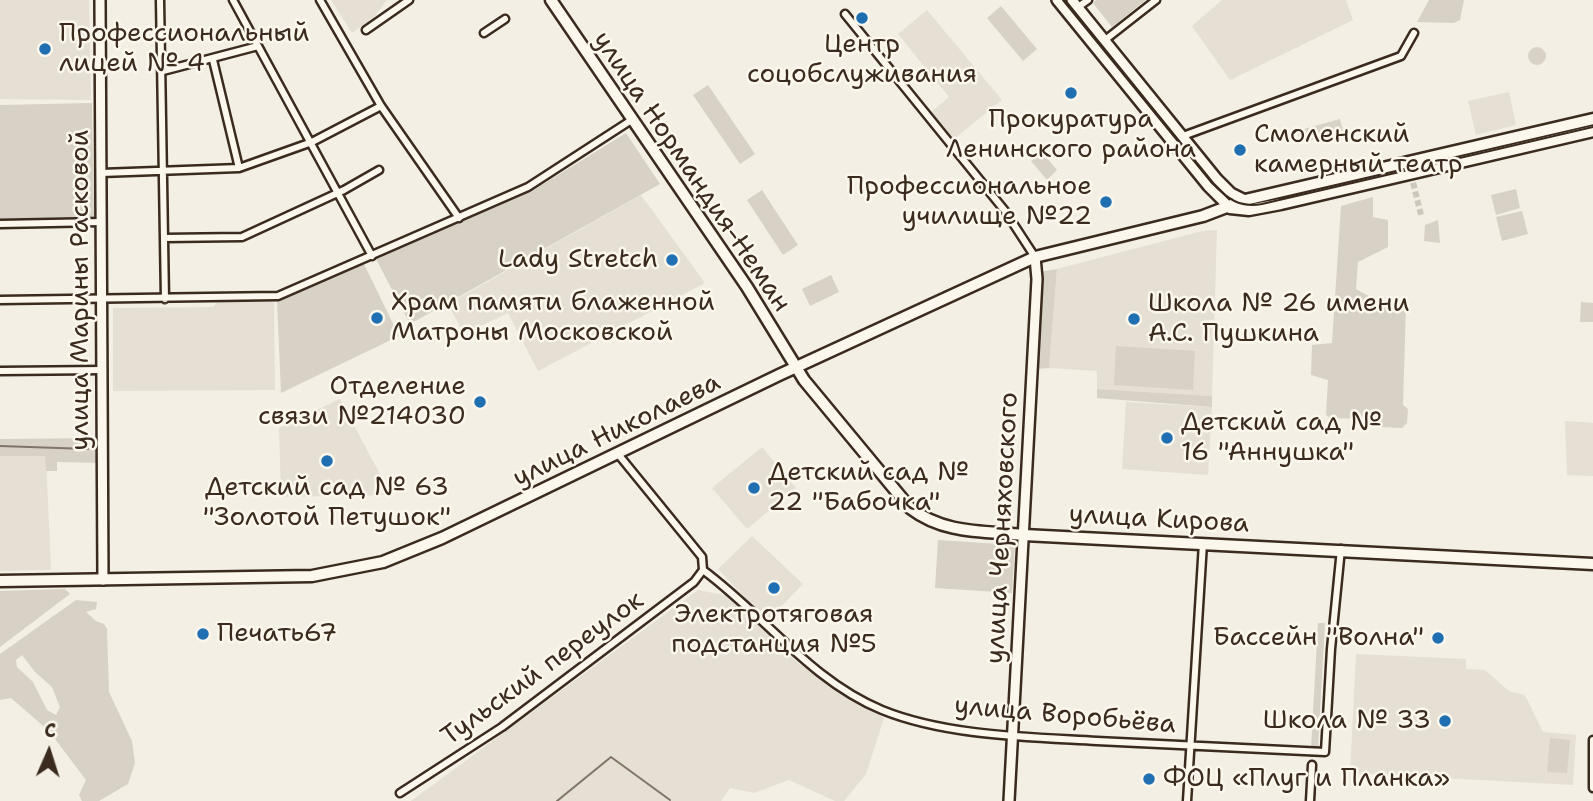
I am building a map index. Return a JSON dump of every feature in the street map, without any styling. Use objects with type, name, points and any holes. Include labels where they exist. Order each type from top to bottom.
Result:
[{"type":"main road","name":"улица Нормандия-Неман","points":[[551,0],[747,288],[796,368]]},
{"type":"main road","name":"улица Николаева","points":[[0,581],[312,576],[383,562],[426,546],[796,368],[1035,257],[1203,216],[1245,200],[1593,119]]},
{"type":"main road","name":"улица Николаева","points":[[1226,206],[1261,208],[1593,131]]},
{"type":"main road","name":"улица Кирова","points":[[796,368],[910,508],[928,522],[950,530],[1593,564]]},
{"type":"street","name":"улица Марины Расковой","points":[[100,0],[104,299],[103,580]]},
{"type":"street","points":[[160,0],[165,299]]},
{"type":"street","points":[[233,0],[372,256]]},
{"type":"street","points":[[320,0],[381,106],[459,218]]},
{"type":"street","points":[[366,30],[409,0]]},
{"type":"street","points":[[1057,0],[1226,206],[1231,192]]},
{"type":"street","points":[[1088,0],[1075,3],[1231,192],[1245,200]]},
{"type":"street","points":[[1105,40],[1156,0]]},
{"type":"street","points":[[845,14],[1004,211],[1035,257]]},
{"type":"street","points":[[484,33],[505,19]]},
{"type":"street","points":[[1183,136],[1401,56],[1414,33]]},
{"type":"street","points":[[163,71],[258,46]]},
{"type":"street","points":[[213,60],[239,168]]},
{"type":"street","points":[[102,173],[239,168],[312,142],[381,106]]},
{"type":"street","points":[[0,300],[278,296],[528,187],[633,119]]},
{"type":"street","points":[[1410,174],[1419,160]]},
{"type":"street","points":[[164,237],[242,237],[339,192],[379,170]]},
{"type":"street","points":[[1203,216],[1212,201],[1208,186]]},
{"type":"street","points":[[0,224],[102,222]]},
{"type":"street","name":"улица Черняховского","points":[[1009,801],[1038,279],[1035,257]]},
{"type":"street","points":[[0,371],[104,370]]},
{"type":"street","name":"улица Воробьёва","points":[[618,454],[702,557],[703,570],[726,587],[819,674],[882,709],[927,723],[1013,736],[1325,752],[1331,649],[1341,549]]},
{"type":"street","points":[[1188,801],[1203,543]]},
{"type":"street","name":"Тульский переулок","points":[[400,793],[502,727],[568,679],[694,582],[703,570]]},
{"type":"street","points":[[1592,788],[1593,740]]},
{"type":"street","points":[[1310,801],[1312,765]]},
{"type":"shaded area","name":"Профессиональный лицей № 4","points":[[0,0],[89,0],[91,100],[0,99]]},
{"type":"shaded area","points":[[331,0],[387,0],[374,17],[352,33]]},
{"type":"shaded area","points":[[1096,0],[1146,0],[1112,27],[1093,3]]},
{"type":"shaded area","points":[[1222,0],[1346,0],[1353,20],[1230,80],[1192,26]]},
{"type":"shaded area","points":[[1429,0],[1464,0],[1460,20],[1454,23],[1417,22]]},
{"type":"shaded area","points":[[1001,6],[1037,49],[1023,61],[987,18]]},
{"type":"shaded area","points":[[927,10],[1002,100],[954,139],[931,112],[949,97],[898,34]]},
{"type":"shaded area","points":[[1537,47],[1543,50],[1546,56],[1543,62],[1537,65],[1531,62],[1528,56],[1531,50]]},
{"type":"shaded area","points":[[708,85],[755,154],[740,164],[693,95]]},
{"type":"shaded area","points":[[1509,92],[1516,125],[1476,135],[1468,101]]},
{"type":"shaded area","points":[[92,103],[94,217],[0,219],[0,105]]},
{"type":"shaded area","points":[[1340,119],[1343,131],[1301,143],[1297,131]]},
{"type":"shaded area","points":[[626,133],[660,184],[410,324],[376,259],[532,191]]},
{"type":"shaded area","points":[[1042,152],[1057,170],[1047,180],[1031,161]]},
{"type":"shaded area","points":[[1516,189],[1520,208],[1496,215],[1491,195]]},
{"type":"shaded area","points":[[762,190],[798,245],[783,255],[747,200]]},
{"type":"shaded area","points":[[641,195],[705,283],[538,371],[508,313],[464,334],[448,304]]},
{"type":"shaded area","points":[[1373,197],[1373,217],[1388,220],[1388,247],[1358,262],[1356,289],[1372,298],[1406,304],[1403,405],[1408,409],[1407,423],[1402,428],[1377,427],[1363,419],[1331,418],[1326,415],[1328,380],[1311,375],[1312,345],[1332,343],[1341,206]]},
{"type":"shaded area","points":[[1522,211],[1528,234],[1502,241],[1496,217]]},
{"type":"shaded area","points":[[1438,220],[1440,243],[1424,241],[1425,225]]},
{"type":"shaded area","name":"Школа № 26 имени А.С. Пушкина","points":[[1217,230],[1212,396],[1097,389],[1097,371],[1049,368],[1057,269],[1202,231]]},
{"type":"shaded area","points":[[363,262],[399,336],[281,393],[277,301]]},
{"type":"shaded area","points":[[1057,269],[1049,368],[1037,369],[1040,272]]},
{"type":"shaded area","points":[[831,275],[839,292],[810,306],[802,289]]},
{"type":"shaded area","points":[[217,302],[274,302],[275,390],[113,391],[113,308],[213,307]]},
{"type":"shaded area","points":[[1581,302],[1593,303],[1593,322],[1580,322]]},
{"type":"shaded area","points":[[1116,346],[1195,351],[1193,390],[1114,385]]},
{"type":"shaded area","points":[[1097,389],[1212,396],[1212,407],[1097,398]]},
{"type":"shaded area","name":"Детский сад № 63 \"Золотой Петушок\"","points":[[340,399],[391,495],[281,497],[279,428]]},
{"type":"shaded area","name":"Детский сад № 16 \"Аннушка\"","points":[[1126,402],[1212,407],[1208,475],[1122,469]]},
{"type":"shaded area","points":[[1565,421],[1593,423],[1593,476],[1567,475]]},
{"type":"shaded area","points":[[100,438],[101,463],[57,462],[57,471],[46,471],[45,456],[0,456],[0,439]]},
{"type":"shaded area","name":"Детский сад № 22 \"Бабочка\"","points":[[762,447],[796,488],[747,529],[712,488]]},
{"type":"shaded area","points":[[0,456],[46,456],[51,570],[0,571]]},
{"type":"shaded area","points":[[752,536],[803,584],[767,621],[718,569]]},
{"type":"shaded area","points":[[938,540],[1015,545],[1012,593],[935,588]]},
{"type":"shaded area","points":[[65,589],[70,594],[0,647],[0,591]]},
{"type":"shaded area","points":[[698,590],[729,596],[798,663],[884,718],[866,774],[844,801],[835,801],[789,780],[754,793],[730,788],[721,801],[411,801]]},
{"type":"shaded area","points":[[76,600],[97,602],[96,609],[86,612],[107,629],[109,692],[132,741],[135,763],[128,784],[99,801],[82,801],[79,795],[86,780],[49,731],[11,698],[0,700],[0,654]],"holes":[[[22,655],[35,672],[52,687],[60,707],[56,715],[47,710],[33,682],[17,667],[16,660]]]},
{"type":"shaded area","points":[[1318,623],[1325,623],[1318,748],[1311,748]]},
{"type":"shaded area","name":"Школа № 33","points":[[1356,654],[1466,659],[1466,669],[1485,670],[1509,691],[1525,695],[1543,732],[1576,735],[1573,785],[1350,773]]},
{"type":"shaded area","points":[[1550,738],[1570,740],[1567,773],[1547,772]]},
{"type":"waterway","points":[[0,446],[88,449]]},
{"type":"waterway","points":[[557,801],[611,757],[670,800]]},
{"type":"tunnel","points":[[1411,174],[1421,215]]},
{"type":"tram line","points":[[1063,0],[1212,183],[1229,198],[1247,205],[1262,204],[1593,127]]},
{"type":"place","name":"Центр соцобслуживания","points":[[862,18]]},
{"type":"place","name":"Профессиональный лицей № 4","points":[[45,49]]},
{"type":"place","name":"Прокуратура Ленинского района","points":[[1071,93]]},
{"type":"place","name":"Смоленский камерный театр","points":[[1240,150]]},
{"type":"place","name":"Профессиональное училище №22","points":[[1106,202]]},
{"type":"place","name":"Lady Stretch","points":[[672,260]]},
{"type":"place","name":"Храм памяти блаженной Матроны Московской","points":[[377,318]]},
{"type":"place","name":"Школа № 26 имени А.С. Пушкина","points":[[1134,319]]},
{"type":"place","name":"Отделение связи №214030","points":[[480,402]]},
{"type":"place","name":"Детский сад № 16 \"Аннушка\"","points":[[1167,438]]},
{"type":"place","name":"Детский сад № 63 \"Золотой Петушок\"","points":[[327,461]]},
{"type":"place","name":"Детский сад № 22 \"Бабочка\"","points":[[754,488]]},
{"type":"place","name":"Электротяговая подстанция №5","points":[[774,588]]},
{"type":"place","name":"Печать67","points":[[203,634]]},
{"type":"place","name":"Бассейн \"Волна\"","points":[[1438,638]]},
{"type":"place","name":"Школа № 33","points":[[1445,721]]},
{"type":"place","name":"ФОЦ «Плуг и Планка»","points":[[1149,779]]}]
